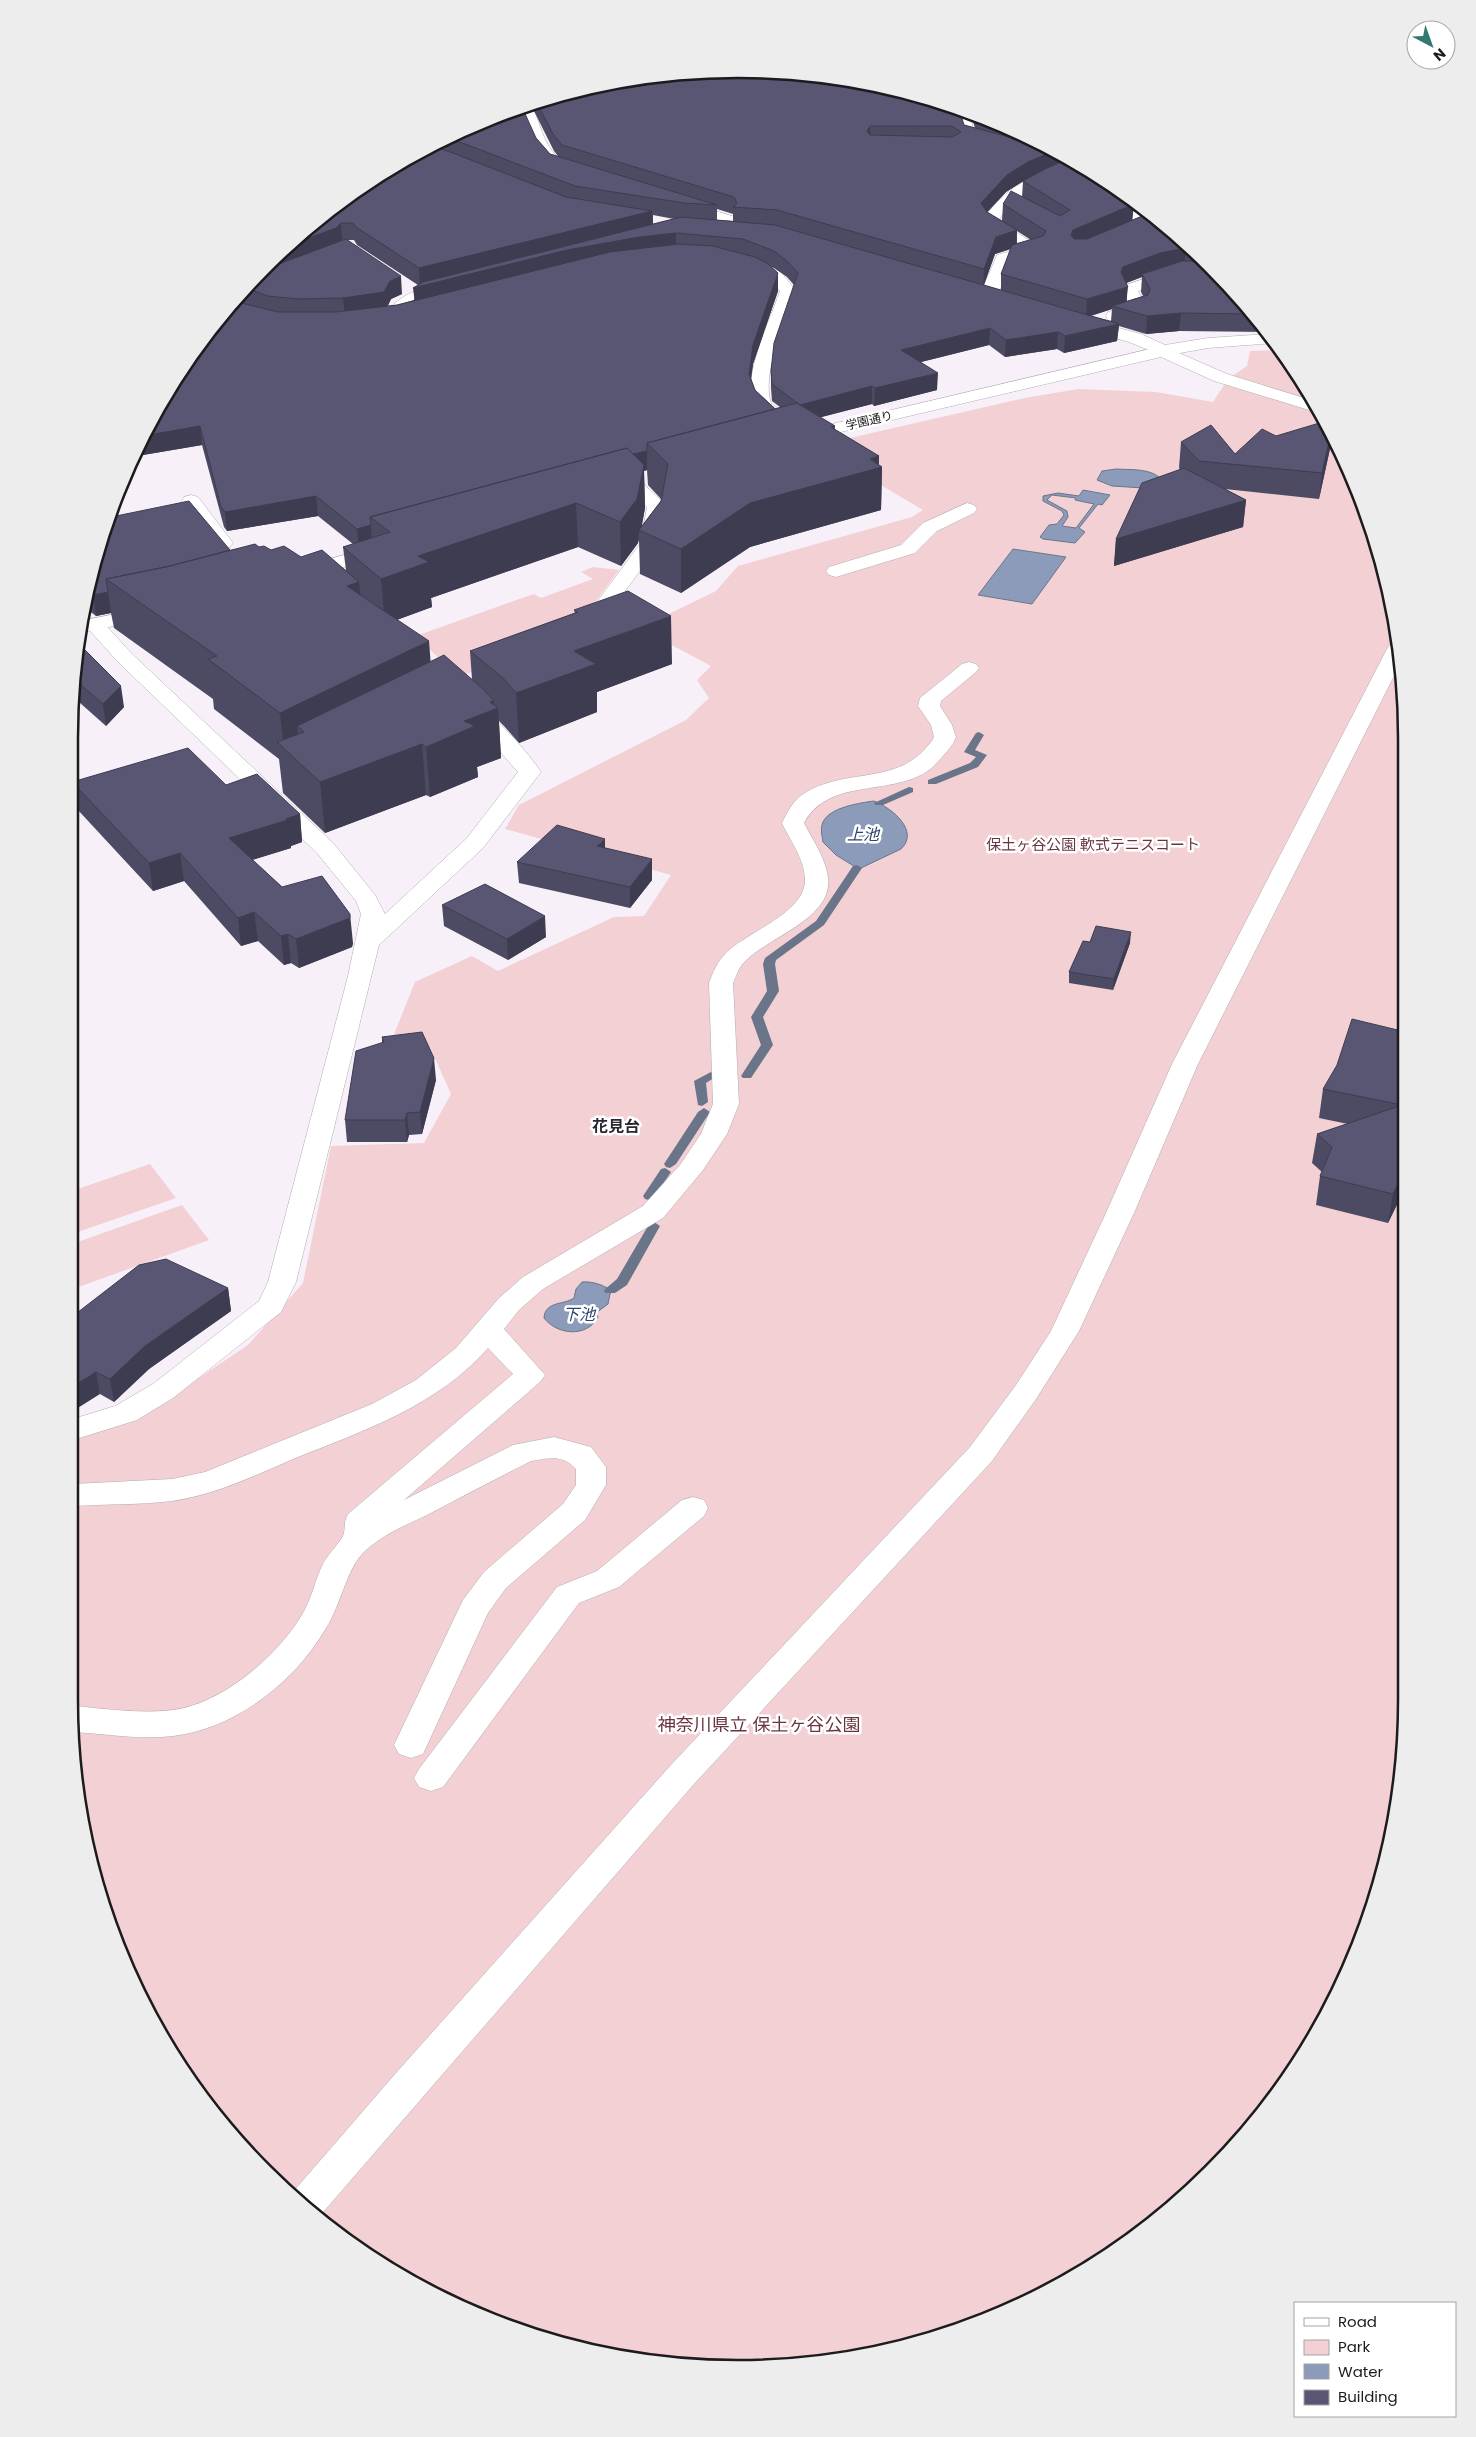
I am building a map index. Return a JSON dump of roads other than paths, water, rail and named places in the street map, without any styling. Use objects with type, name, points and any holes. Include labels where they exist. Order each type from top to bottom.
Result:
[{"type":"street","points":[[527,113],[548,158],[558,166],[576,173]]},
{"type":"street","points":[[961,117],[963,141],[1009,148],[1026,144]]},
{"type":"street","points":[[988,295],[993,287],[1003,258],[1035,249],[993,225],[990,221],[998,206],[1014,202],[1029,184],[1071,168]]},
{"type":"street","points":[[1089,179],[1147,223],[1105,241]]},
{"type":"street","points":[[662,200],[781,236],[702,229]]},
{"type":"street","points":[[732,261],[765,270],[782,280],[788,291],[763,363],[759,394],[761,403],[802,436]]},
{"type":"street","points":[[1086,324],[1138,308],[1129,289],[1179,272],[1188,272]]},
{"type":"street","points":[[392,316],[398,305],[417,294],[469,281]]},
{"type":"street","points":[[402,284],[417,294]]},
{"type":"street","points":[[970,290],[1006,300]]},
{"type":"street","points":[[373,320],[459,300]]},
{"type":"street","points":[[1068,319],[1135,338],[1204,373],[1308,405]]},
{"type":"street","name":"学園通り","points":[[777,442],[1163,351],[1208,343],[1264,339]]},
{"type":"street","points":[[565,635],[592,622],[650,544],[657,506],[630,482]]},
{"type":"street","points":[[191,500],[234,556]]},
{"type":"street","points":[[836,571],[908,550],[930,527],[967,509]]},
{"type":"street","points":[[283,578],[395,547]]},
{"type":"street","points":[[309,570],[326,585]]},
{"type":"street","points":[[89,626],[169,609]]},
{"type":"street","points":[[78,1428],[126,1414],[163,1391],[271,1306],[282,1282],[368,942],[373,914],[367,900],[271,782],[89,626]]},
{"type":"street","points":[[309,2201],[409,2084],[682,1775],[981,1454],[1026,1392],[1065,1331],[1120,1214],[1185,1064],[1393,656]]},
{"type":"street","points":[[78,1495],[172,1490],[212,1481],[382,1411],[426,1387],[466,1356],[509,1304],[533,1283],[653,1212],[690,1170],[714,1134],[726,1104],[721,983],[726,971],[732,960],[743,950],[804,910],[817,890],[816,873],[793,823],[800,808],[806,801],[831,790],[901,776],[925,763],[945,737],[944,730],[929,706],[931,698],[969,668]]},
{"type":"street","points":[[368,942],[474,843],[530,772],[495,732],[458,699]]},
{"type":"street","points":[[358,1541],[359,1522],[530,1375],[488,1330]]},
{"type":"street","points":[[78,1719],[173,1723],[208,1715],[242,1696],[286,1659],[315,1622],[338,1568],[350,1548],[385,1521],[524,1452],[554,1447],[580,1454],[591,1467],[592,1485],[574,1512],[495,1580],[474,1608],[411,1745]]},
{"type":"street","points":[[431,1778],[568,1594],[608,1579],[693,1508]]},
{"type":"water","points":[[1116,469],[1146,471],[1157,475],[1161,479],[1144,488],[1112,486],[1097,480],[1102,471]]},
{"type":"water","points":[[1083,490],[1110,495],[1102,505],[1098,504],[1079,528],[1085,532],[1075,543],[1040,537],[1049,525],[1057,524],[1064,515],[1062,511],[1043,501],[1043,496],[1058,493],[1079,496]],"holes":[[[1052,495],[1076,498],[1075,500],[1094,504],[1076,528],[1062,526],[1068,517],[1067,511],[1047,500]]]},
{"type":"water","points":[[1013,549],[1066,557],[1032,604],[978,595]]},
{"type":"water","name":"上池","points":[[874,801],[888,809],[901,821],[906,828],[906,842],[901,849],[861,868],[857,868],[836,855],[823,842],[822,824],[827,817],[839,809]]},
{"type":"water","name":"下池","points":[[582,1282],[598,1284],[612,1292],[608,1304],[596,1313],[598,1317],[587,1328],[572,1332],[556,1328],[544,1318],[545,1313],[551,1306],[574,1298],[576,1289]]},
{"type":"waterway","points":[[932,782],[974,765],[982,755],[969,752],[979,735]]},
{"type":"waterway","points":[[879,803],[909,790]]},
{"type":"waterway","points":[[747,1076],[767,1045],[757,1017],[773,991],[769,964],[771,958],[820,923],[857,868]]},
{"type":"waterway","points":[[702,1102],[700,1081],[711,1076]]},
{"type":"waterway","points":[[670,1164],[704,1112]]},
{"type":"waterway","points":[[649,1196],[665,1172]]},
{"type":"waterway","points":[[610,1290],[622,1282],[654,1226]]},
{"type":"district","name":"花見台","points":[[616,1126]]},
{"type":"park label","name":"保土ヶ谷公園 軟式テニスコート","points":[[1093,844]]},
{"type":"park label","name":"神奈川県立 保土ヶ谷公園","points":[[759,1724]]}]
